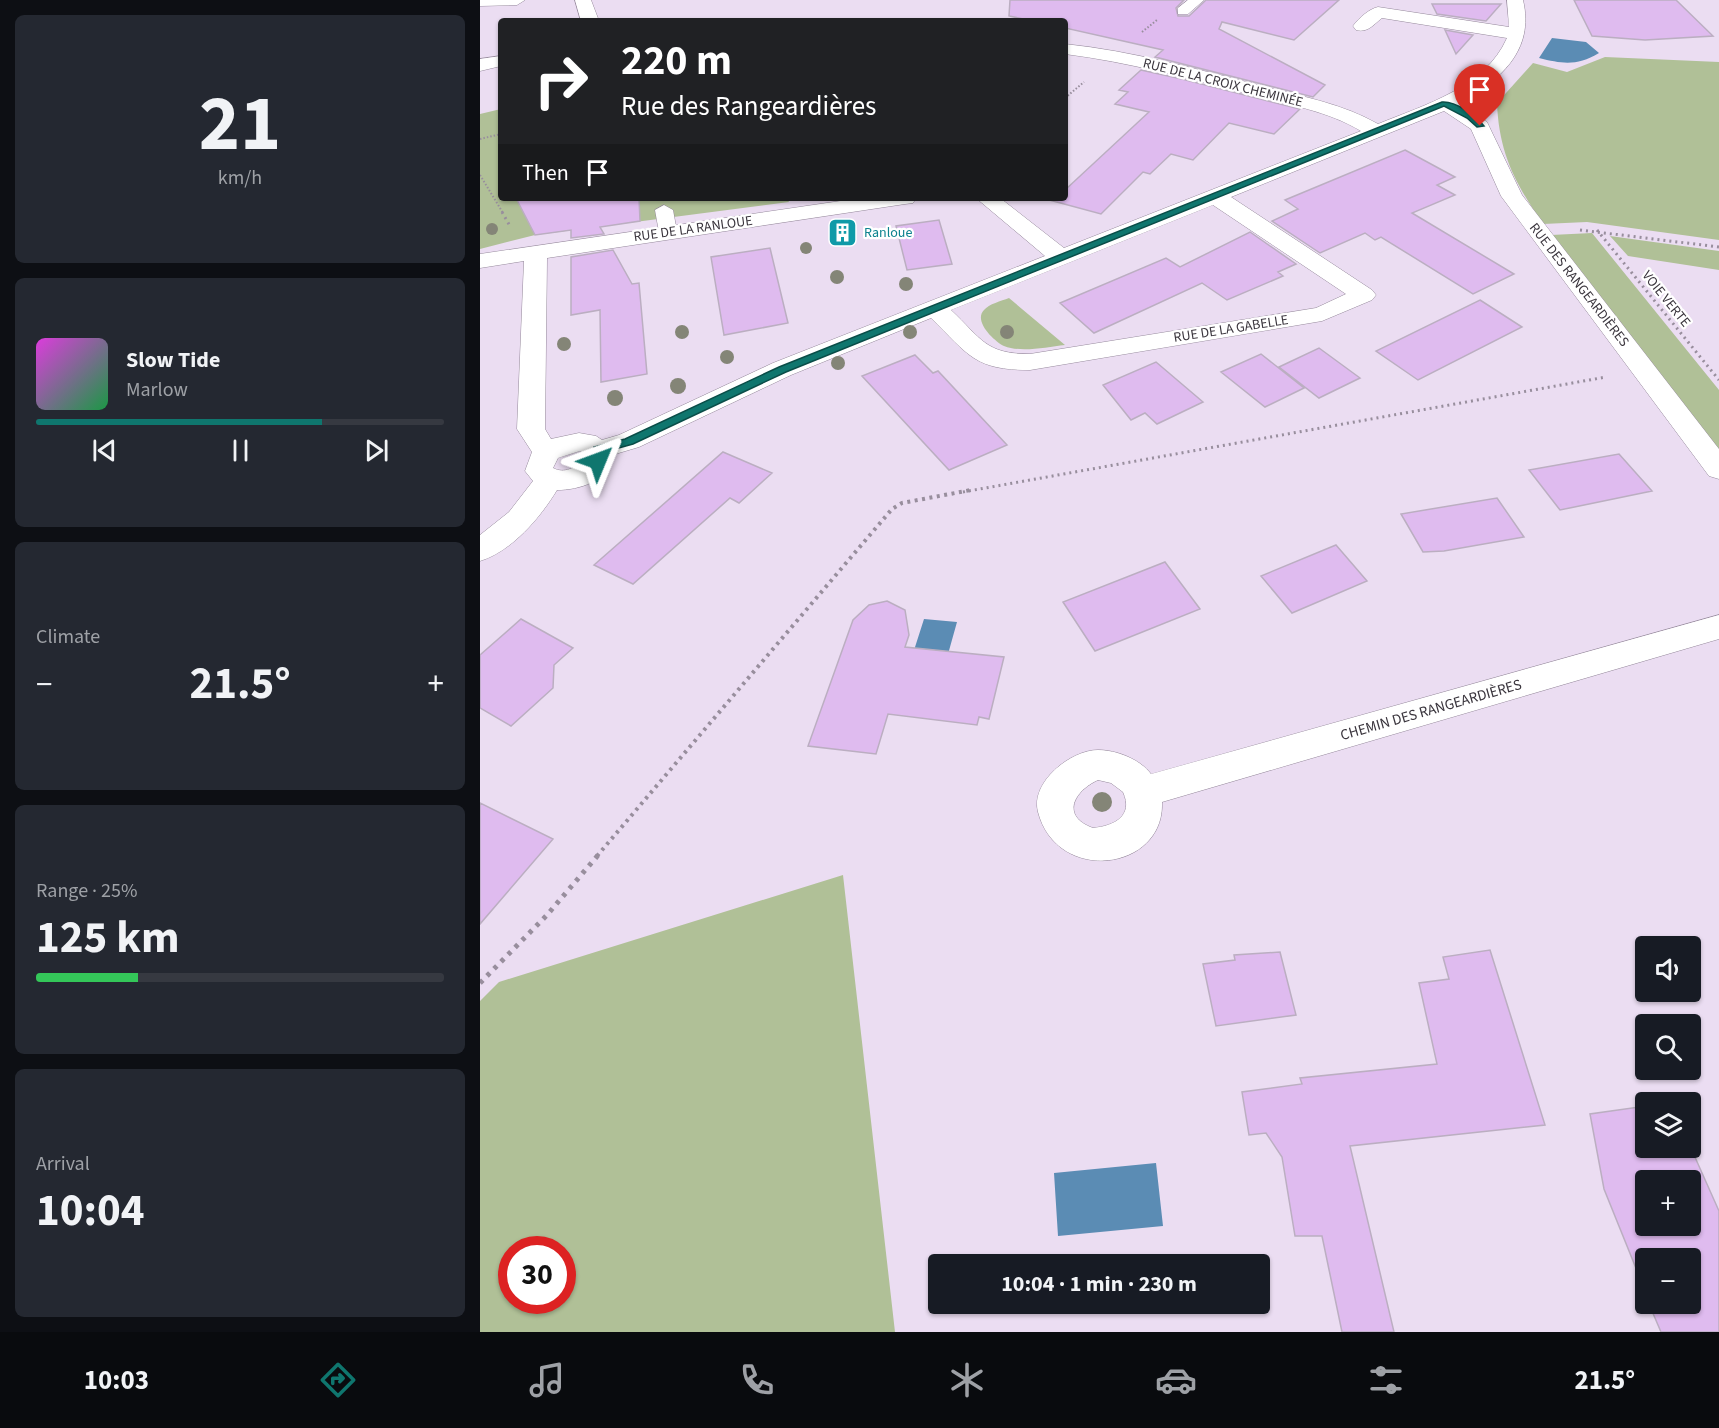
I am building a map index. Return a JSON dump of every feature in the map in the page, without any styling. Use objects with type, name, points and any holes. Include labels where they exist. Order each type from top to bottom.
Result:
[{"type":"street","points":[[480,2],[517,0]]},
{"type":"street","points":[[583,0],[589,18]]},
{"type":"street","points":[[536,253],[531,429],[549,465],[568,480],[586,473],[598,461],[598,450],[629,441],[749,384],[1445,104],[1490,74],[1508,54],[1517,34],[1520,15],[1515,0]]},
{"type":"street","points":[[1362,26],[1378,12],[1517,34]]},
{"type":"street","name":"RUE DE LA CROIX CHEMINÉE","points":[[1068,49],[1150,63],[1255,90],[1341,114],[1376,131]]},
{"type":"street","points":[[480,65],[498,62]]},
{"type":"street","name":"RUE DES RANGEARDIÈRES","points":[[1445,104],[1470,117],[1480,126],[1512,196],[1719,469]]},
{"type":"street","name":"RUE DE LA GABELLE","points":[[935,308],[982,355],[1004,362],[1030,362],[1322,314],[1364,295],[1214,196]]},
{"type":"street","name":"RUE DE LA RANLOUE","points":[[480,261],[884,201]]},
{"type":"street","points":[[991,201],[1061,257]]},
{"type":"street","points":[[480,550],[523,517],[537,501],[549,465]]},
{"type":"street","name":"CHEMIN DES RANGEARDIÈRES","points":[[1142,792],[1719,627]]},
{"type":"lane","points":[[1183,11],[1197,0]]},
{"type":"lane","points":[[664,210],[668,232]]},
{"type":"path","points":[[1135,38],[1160,19]]},
{"type":"path","points":[[480,139],[498,135]]},
{"type":"path","points":[[480,175],[510,225],[508,230]]},
{"type":"path","points":[[480,185],[485,184]]},
{"type":"path","name":"VOIE VERTE","points":[[1719,247],[1598,230],[1719,380]]},
{"type":"path","points":[[480,982],[547,915],[884,518],[902,503],[1141,458],[1608,377]]},
{"type":"green space","points":[[1605,57],[1719,62],[1719,240],[1587,222],[1543,224],[1533,209],[1510,167],[1501,137],[1497,103],[1533,63],[1567,72]]},
{"type":"green space","points":[[498,110],[498,201],[789,202],[535,235],[480,249],[480,114]]},
{"type":"green space","points":[[1592,233],[1719,390],[1719,450],[1551,235]]},
{"type":"green space","points":[[1610,236],[1719,251],[1719,270],[1628,256]]},
{"type":"green space","points":[[1009,298],[1065,345],[1018,349],[1004,346],[995,340],[983,325],[981,314],[989,306]]},
{"type":"green space","points":[[843,875],[895,1332],[480,1332],[480,1001],[499,982]]},
{"type":"water","points":[[1552,38],[1586,42],[1599,53],[1570,63],[1539,58]]},
{"type":"water","points":[[924,619],[957,622],[943,672],[908,669]]},
{"type":"water","points":[[1156,1163],[1163,1226],[1058,1236],[1054,1173]]},
{"type":"building","points":[[1010,0],[1184,0],[1176,8],[1178,16],[1189,16],[1206,0],[1339,0],[1294,40],[1222,22],[1219,29],[1325,85],[1313,97],[1155,57],[1163,50],[1068,29],[1068,18],[1009,16]]},
{"type":"building","points":[[1574,0],[1676,0],[1713,36],[1645,40],[1592,36]]},
{"type":"building","points":[[1432,4],[1501,4],[1486,21],[1437,14]]},
{"type":"building","points":[[1445,30],[1473,35],[1456,54]]},
{"type":"building","points":[[1141,70],[1300,109],[1274,134],[1229,123],[1193,160],[1171,154],[1150,174],[1143,172],[1101,214],[1053,201],[1068,201],[1068,187],[1149,112],[1115,104],[1128,92],[1119,90]]},
{"type":"building","points":[[1405,150],[1455,177],[1437,185],[1455,195],[1412,213],[1514,274],[1473,294],[1381,237],[1375,240],[1365,233],[1320,253],[1272,221],[1298,209],[1285,200]]},
{"type":"building","points":[[518,201],[639,201],[640,221],[600,227],[604,234],[571,238],[571,230],[535,235]]},
{"type":"building","points":[[939,220],[952,264],[907,270],[896,226]]},
{"type":"building","points":[[1250,232],[1296,264],[1278,272],[1283,276],[1227,300],[1202,283],[1094,333],[1060,303],[1166,258],[1180,267]]},
{"type":"building","points":[[770,248],[788,323],[724,335],[711,257]]},
{"type":"building","points":[[613,250],[632,284],[639,283],[647,374],[601,382],[600,310],[571,315],[571,257]]},
{"type":"building","points":[[1480,300],[1522,327],[1418,380],[1376,351]]},
{"type":"building","points":[[1319,348],[1360,378],[1319,398],[1279,367]]},
{"type":"building","points":[[1261,354],[1304,388],[1265,407],[1221,372]]},
{"type":"building","points":[[915,355],[933,373],[938,371],[1007,445],[949,470],[862,376]]},
{"type":"building","points":[[1156,362],[1203,402],[1157,424],[1145,413],[1131,420],[1103,385]]},
{"type":"building","points":[[723,452],[772,473],[739,503],[730,498],[633,584],[594,565]]},
{"type":"building","points":[[1619,454],[1652,491],[1560,510],[1529,470]]},
{"type":"building","points":[[1497,498],[1524,537],[1444,551],[1423,552],[1401,514]]},
{"type":"building","points":[[1336,545],[1367,581],[1292,613],[1261,576]]},
{"type":"building","points":[[1165,562],[1200,609],[1095,651],[1063,602]]},
{"type":"building","points":[[887,601],[905,610],[909,635],[905,647],[1004,657],[989,719],[979,717],[977,725],[888,714],[876,754],[808,746],[853,620],[869,605]]},
{"type":"building","points":[[521,619],[573,648],[554,665],[553,688],[511,726],[480,708],[480,655]]},
{"type":"building","points":[[480,803],[553,839],[480,924]]},
{"type":"building","points":[[1490,950],[1545,1125],[1350,1146],[1394,1332],[1342,1332],[1322,1236],[1295,1236],[1282,1157],[1266,1133],[1249,1135],[1242,1092],[1302,1084],[1300,1078],[1437,1064],[1419,983],[1449,979],[1443,957]]},
{"type":"building","points":[[1280,952],[1296,1015],[1216,1026],[1203,964],[1235,960],[1234,955]]},
{"type":"building","points":[[1635,1108],[1635,1158],[1695,1158],[1701,1170],[1635,1170],[1635,1236],[1701,1236],[1701,1171],[1719,1211],[1719,1332],[1661,1332],[1653,1314],[1701,1314],[1701,1248],[1635,1248],[1635,1266],[1604,1189],[1590,1114]]},
{"type":"place","name":"Ranloue","points":[[843,233]]},
{"type":"route","points":[[598,461],[600,456],[598,450],[629,441],[782,369],[1445,104],[1456,108],[1480,126]]}]
